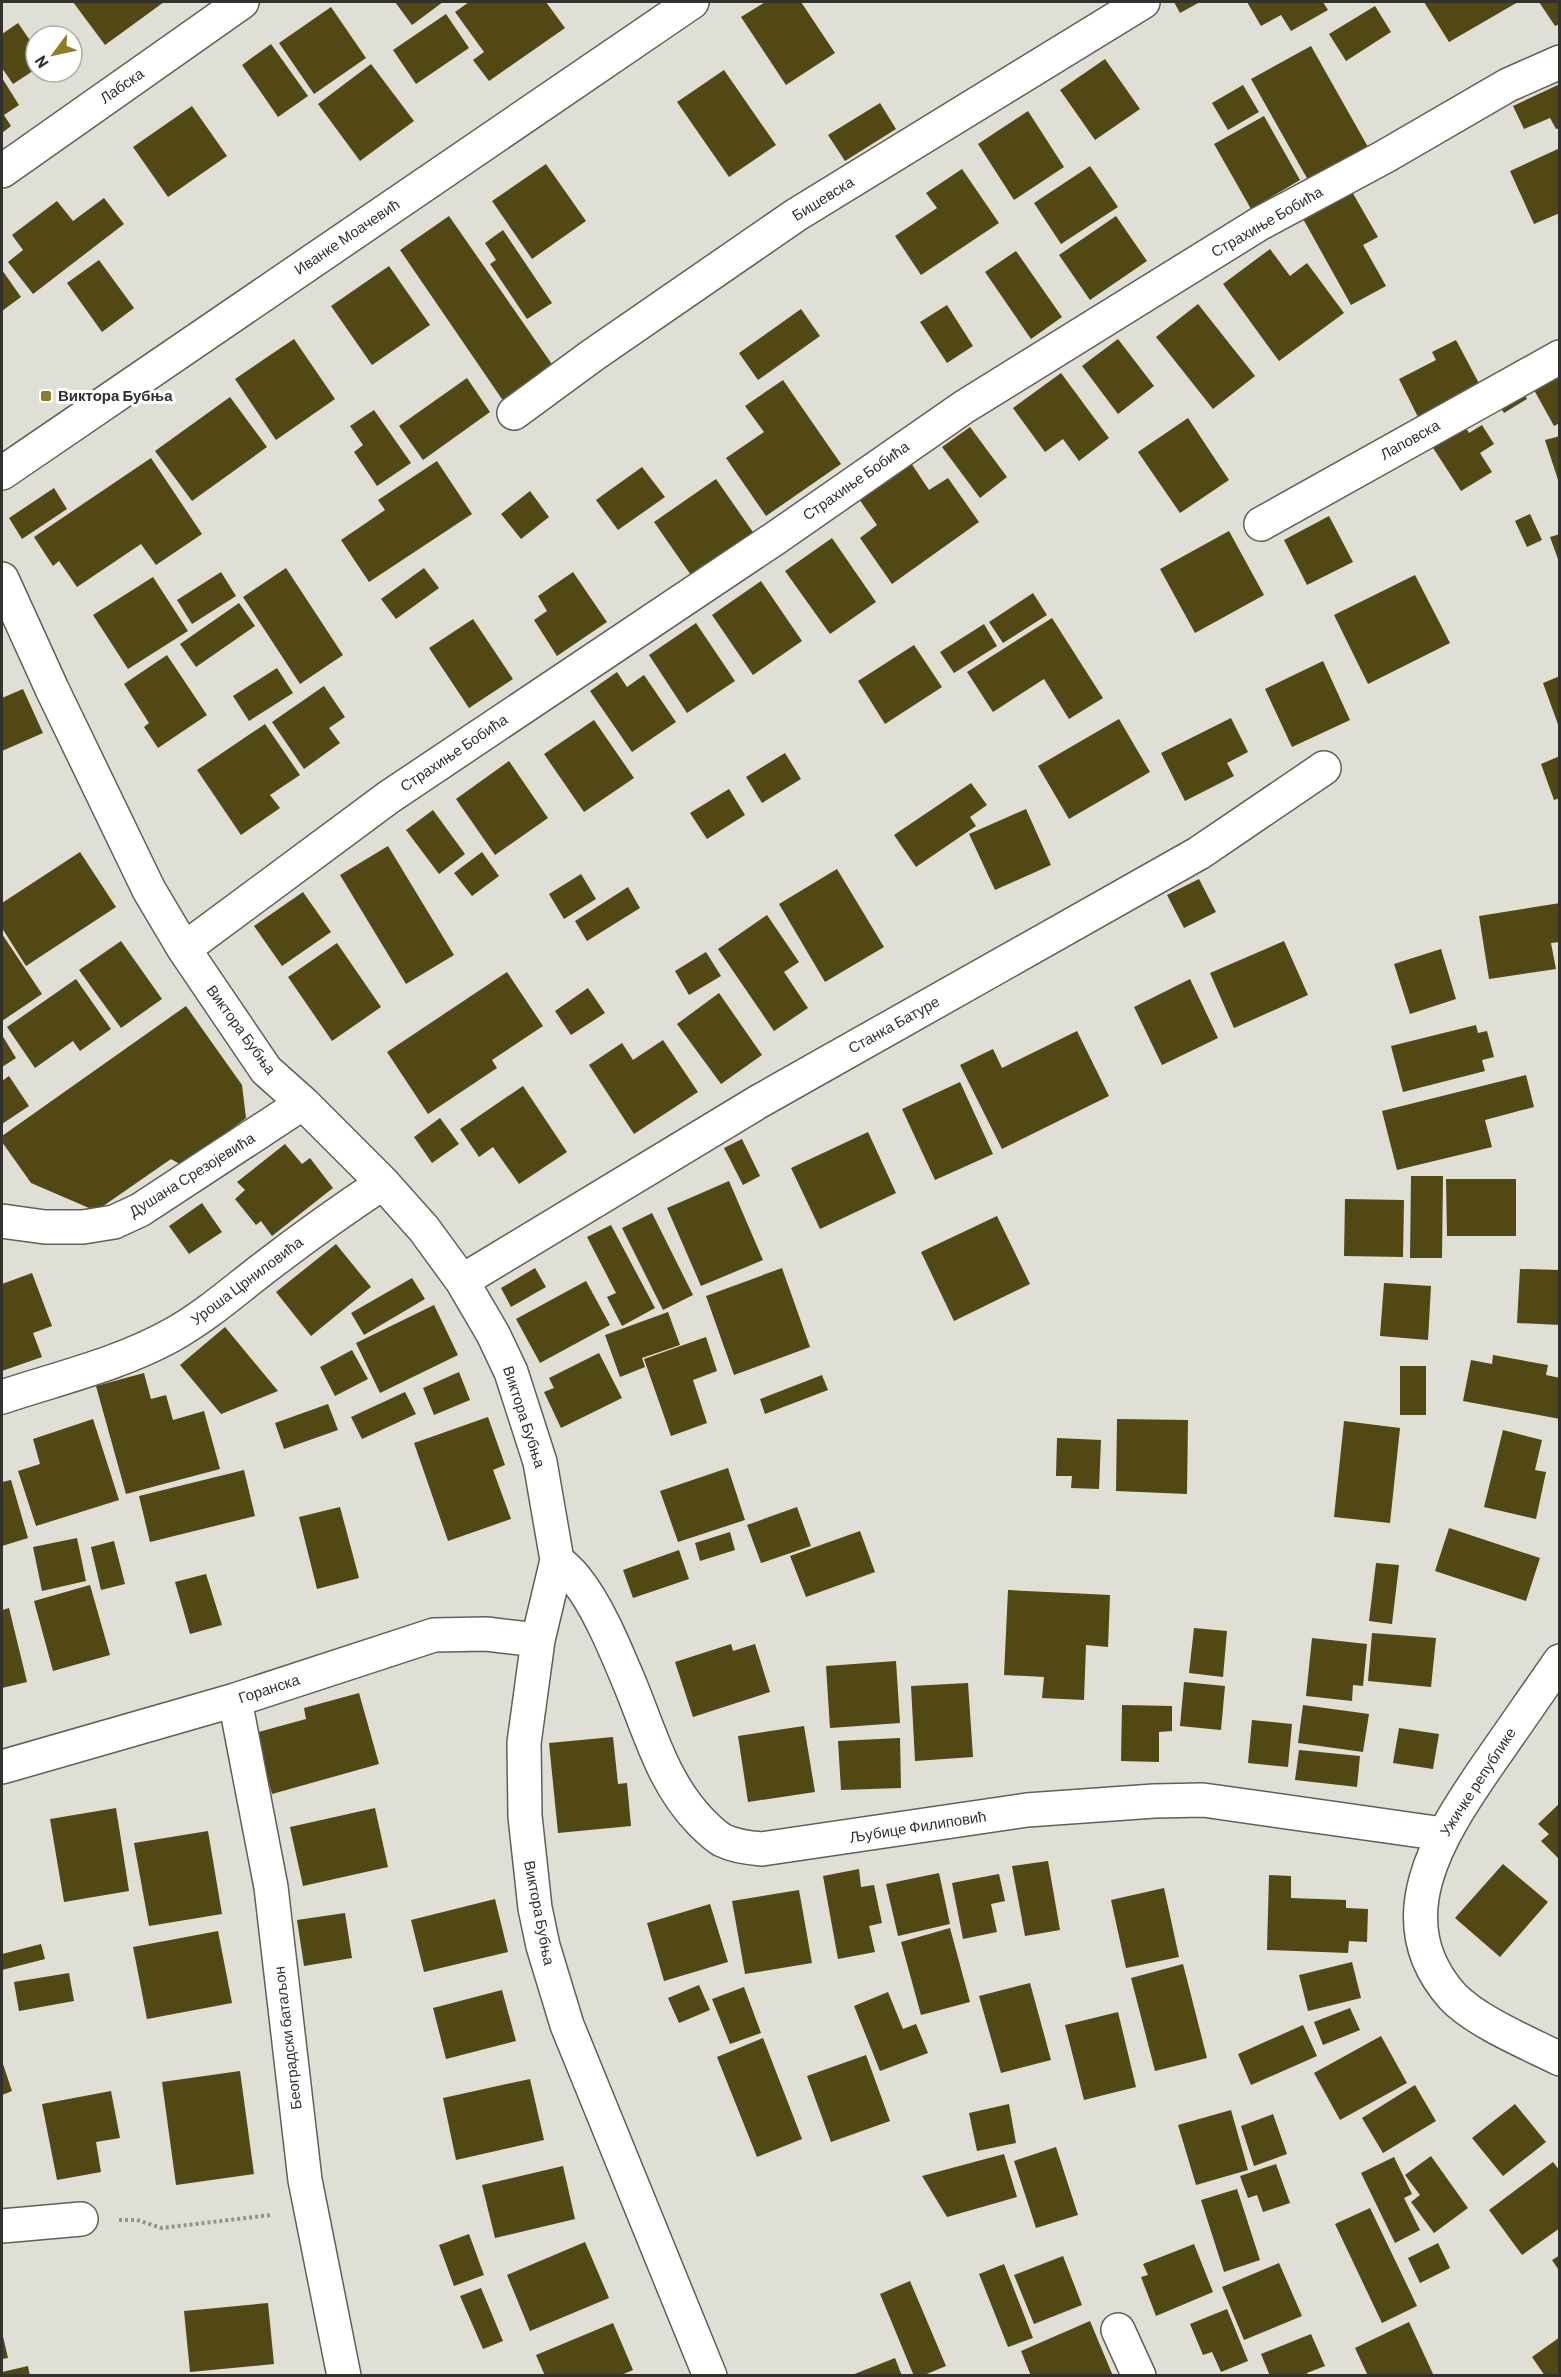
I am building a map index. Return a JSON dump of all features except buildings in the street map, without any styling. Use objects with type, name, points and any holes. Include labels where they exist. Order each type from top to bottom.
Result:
[{"type":"street","name":"Лабска","points":[[2,171],[242,2]]},
{"type":"street","name":"Иванке Моачевић","points":[[2,472],[692,2]]},
{"type":"street","name":"Бишевска","points":[[514,413],[593,355],[796,215],[1143,2]]},
{"type":"street","name":"Страхиње Бобића","points":[[184,949],[389,797],[767,543],[964,407],[1259,224],[1384,157],[1508,85],[1560,62]]},
{"type":"street","name":"Лаповска","points":[[1261,524],[1560,357]]},
{"type":"street","name":"Виктора Бубња","points":[[2,579],[144,880],[184,949],[266,1070],[303,1103],[383,1183],[424,1229],[462,1281],[493,1334],[511,1372],[540,1462],[557,1560],[538,1640],[524,1743],[525,1816],[531,1879],[543,1946],[567,2025],[710,2376]]},
{"type":"street","name":"Станка Батуре","points":[[462,1281],[758,1102],[1199,853],[1324,768]]},
{"type":"street","name":"Душана Срезојевића","points":[[2,1221],[45,1227],[83,1227],[114,1222],[140,1210],[303,1103]]},
{"type":"street","name":"Уроша Црниловића","points":[[2,1397],[134,1354],[172,1335],[209,1313],[322,1224],[383,1183]]},
{"type":"street","name":"Љубице Филиповић","points":[[557,1560],[577,1580],[594,1607],[627,1677],[658,1760],[674,1788],[707,1828],[722,1840],[740,1846],[762,1849],[1027,1810],[1203,1800],[1443,1833]]},
{"type":"street","name":"Горанска","points":[[2,1767],[235,1700],[434,1635],[486,1634],[538,1640]]},
{"type":"street","name":"Ужичке републике","points":[[1560,1660],[1443,1833],[1421,1898],[1421,1934],[1426,1956],[1454,1997],[1472,2012],[1560,2059]]},
{"type":"street","name":"Београдски батаљон","points":[[235,1700],[271,1887],[305,2180],[344,2376]]},
{"type":"street","points":[[2,2226],[81,2219]]},
{"type":"street","points":[[1118,2330],[1139,2376]]},
{"type":"path","points":[[81,2219],[136,2220],[162,2228],[310,2210]]},
{"type":"place","name":"Виктора Бубња","points":[[46,396]]}]
